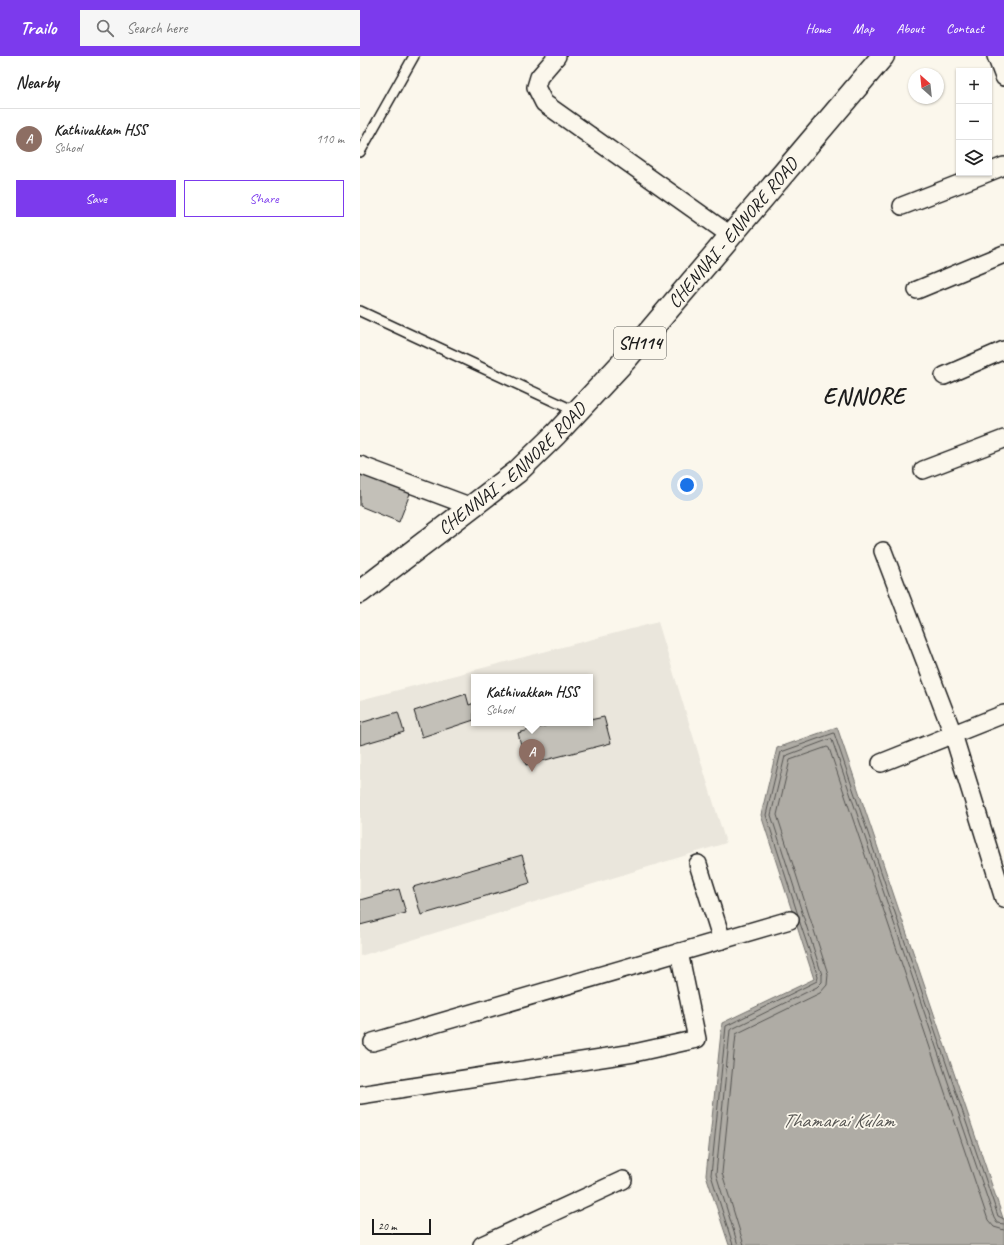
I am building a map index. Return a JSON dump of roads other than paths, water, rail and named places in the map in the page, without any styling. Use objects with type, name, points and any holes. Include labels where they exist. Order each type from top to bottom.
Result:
[{"type":"main road","name":"CHENNAI - ENNORE ROAD","points":[[360,592],[518,472],[577,412],[627,358],[883,56]]},
{"type":"street","points":[[557,56],[539,77],[536,87],[544,103],[730,235]]},
{"type":"street","points":[[996,56],[1004,77]]},
{"type":"street","points":[[992,171],[1004,166]]},
{"type":"street","points":[[902,206],[980,176]]},
{"type":"street","points":[[917,290],[1004,254]]},
{"type":"street","points":[[944,376],[1004,350]]},
{"type":"street","points":[[923,470],[1004,439]]},
{"type":"street","points":[[360,465],[472,507]]},
{"type":"street","points":[[883,551],[953,734],[1004,898]]},
{"type":"street","points":[[881,764],[1004,714]]},
{"type":"street","points":[[698,864],[722,940]]},
{"type":"street","points":[[373,1042],[790,920]]},
{"type":"street","points":[[360,1095],[634,1053],[697,1039],[679,952]]},
{"type":"street","points":[[482,1245],[623,1180]]},
{"type":"lane","points":[[360,152],[414,56]]},
{"type":"lane","points":[[360,311],[577,412]]},
{"type":"water","name":"Thamarai Kulam","points":[[837,727],[1004,1221],[1004,1245],[729,1245],[706,1175],[722,1023],[814,979],[761,815],[777,748]]},
{"type":"place","name":"Kathivakkam HSS","points":[[532,772]]},
{"type":"district","name":"ENNORE","points":[[864,396]]}]
